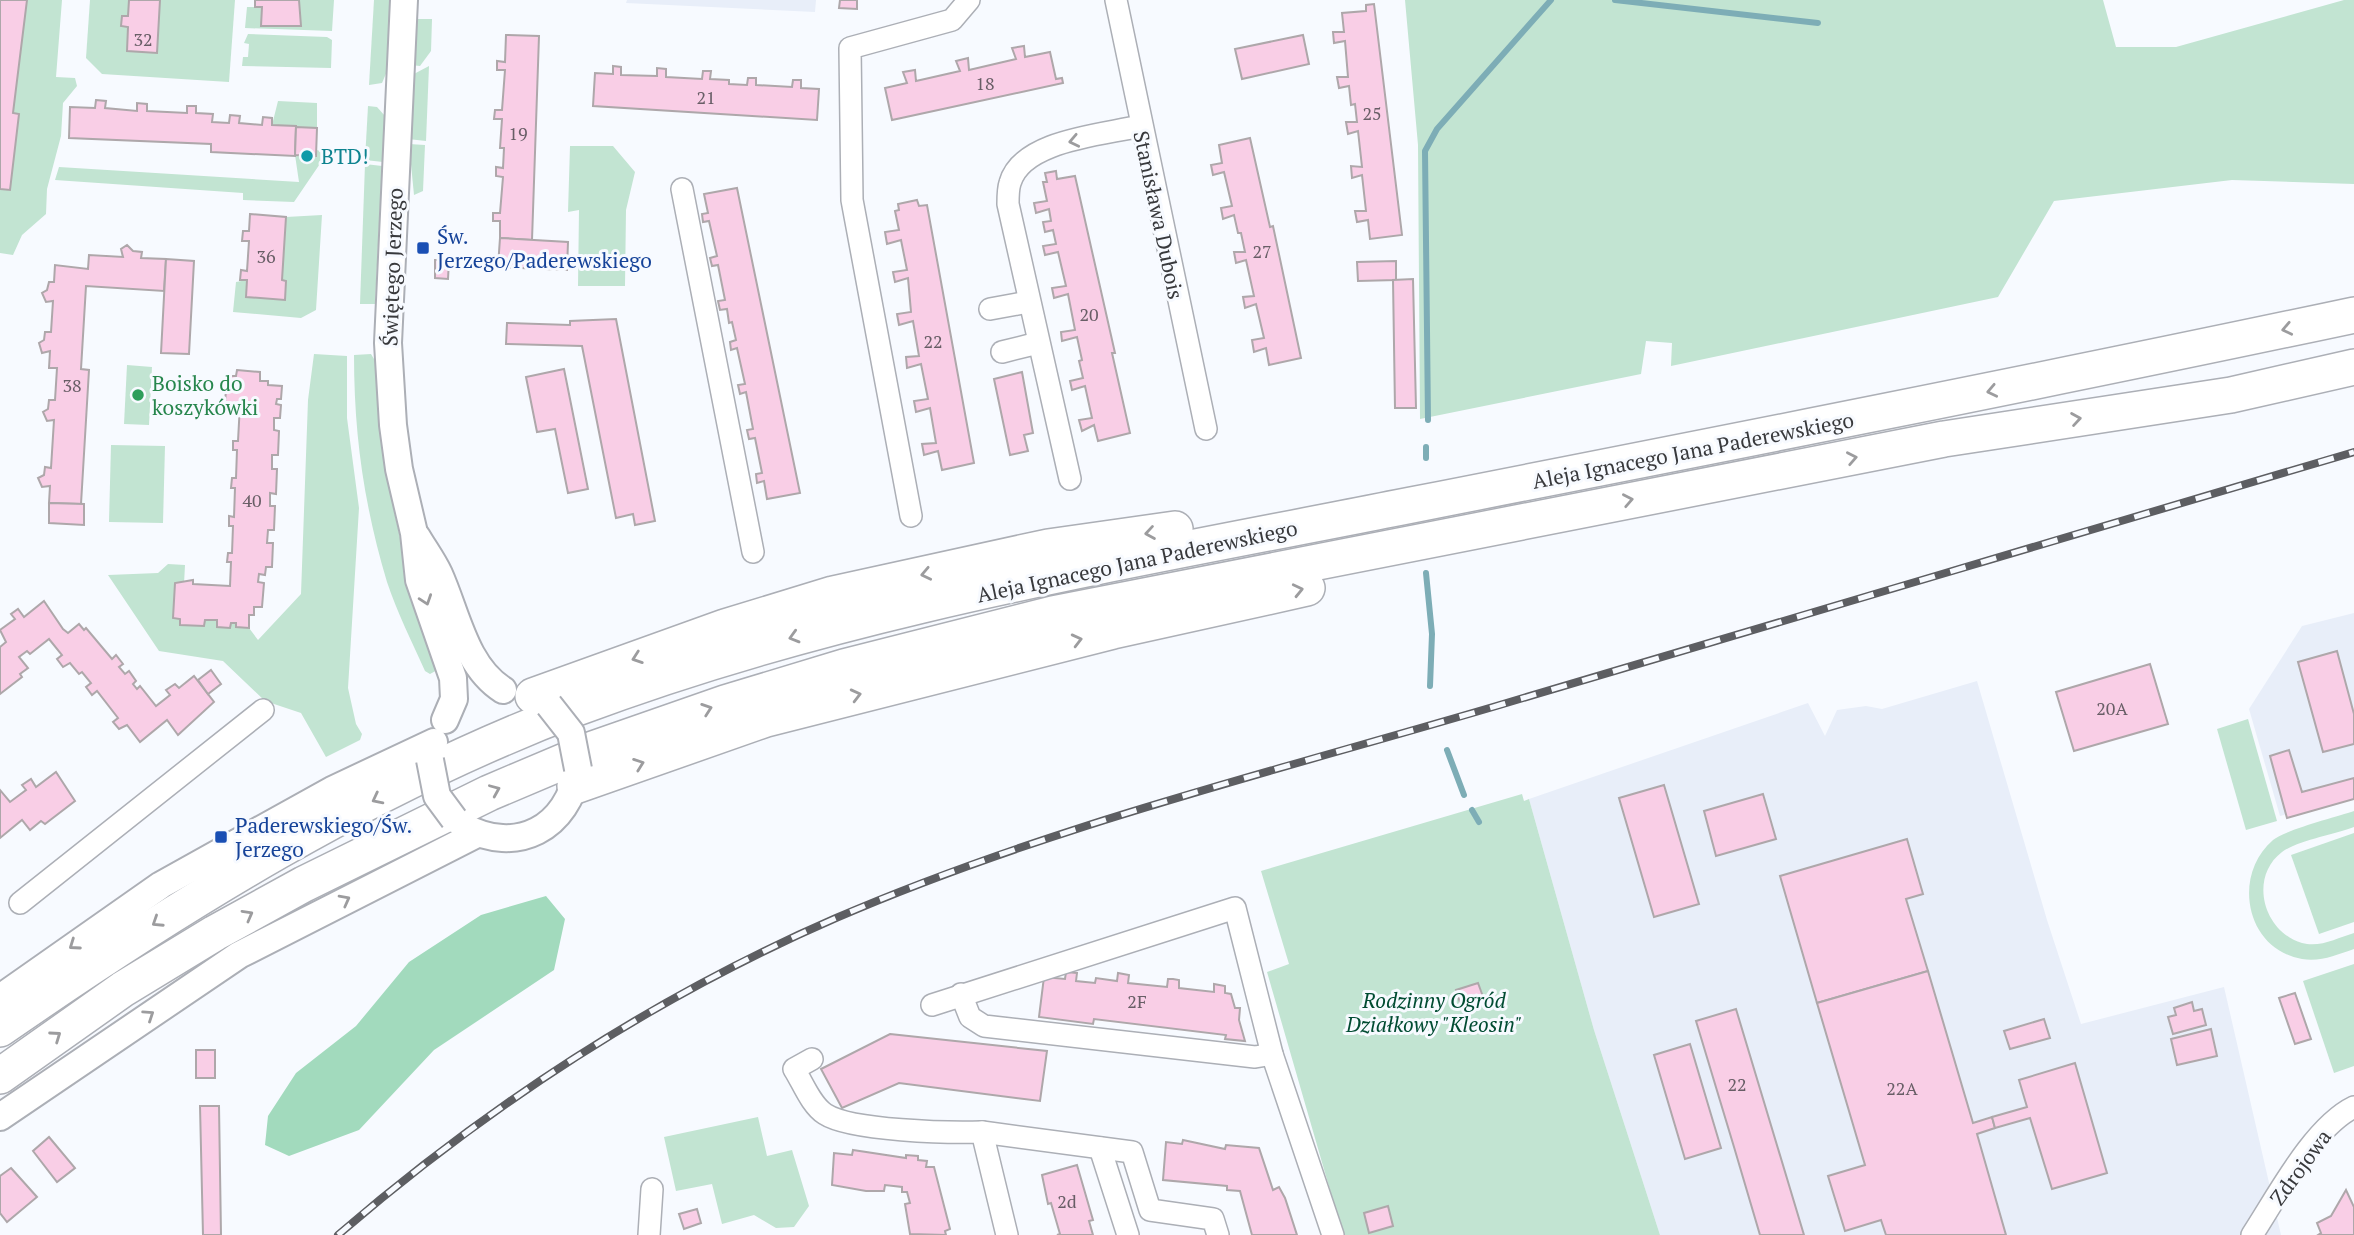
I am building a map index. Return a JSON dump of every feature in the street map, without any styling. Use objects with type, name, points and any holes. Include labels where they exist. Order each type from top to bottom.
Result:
[{"type":"main road","name":"Aleja Ignacego Jana Paderewskiego","points":[[0,1028],[181,907],[282,849],[503,738],[701,664],[828,628],[1040,579],[1904,410],[2354,314]]},
{"type":"main road","name":"Aleja Ignacego Jana Paderewskiego","points":[[0,1076],[123,989],[237,920],[402,834],[593,749],[725,703],[844,667],[1053,614],[1561,513],[1944,439],[2231,396],[2354,367]]},
{"type":"main road","points":[[528,697],[725,627],[833,594],[1035,550],[1437,484],[1508,486]]},
{"type":"main road","points":[[576,778],[766,719],[1113,631],[1474,550],[1561,513]]},
{"type":"street","name":"Świętego Jerzego","points":[[404,0],[388,342],[397,458],[414,533],[419,580],[453,678],[454,699],[436,741]]},
{"type":"street","points":[[911,516],[852,200],[850,48],[953,20],[969,0]]},
{"type":"street","name":"Stanisława Dubois","points":[[1116,0],[1140,126],[1206,429]]},
{"type":"street","points":[[1070,479],[1007,204],[1011,180],[1025,161],[1043,148],[1140,126]]},
{"type":"street","points":[[682,189],[753,552]]},
{"type":"street","points":[[990,309],[1028,302]]},
{"type":"street","points":[[1002,352],[1038,343]]},
{"type":"street","name":"Świętego Jerzego","points":[[414,533],[438,571],[477,667],[489,682],[528,697]]},
{"type":"street","points":[[0,998],[161,885],[332,790],[436,741],[461,704],[481,694],[528,697],[571,733],[576,778],[566,805],[553,820],[536,832],[517,838],[496,839],[477,834],[454,819],[437,796],[436,741]]},
{"type":"street","points":[[20,903],[263,710]]},
{"type":"street","points":[[0,1117],[239,955],[477,834]]},
{"type":"street","points":[[932,1005],[1236,908],[1272,1054],[1333,1235]]},
{"type":"street","points":[[961,995],[971,1017],[984,1026],[1255,1057],[1272,1054]]},
{"type":"street","points":[[812,1059],[794,1069],[817,1107],[826,1115],[848,1122],[957,1134],[982,1132],[1132,1152],[1150,1210],[1213,1219],[1218,1235]]},
{"type":"street","name":"Zdrojowa","points":[[2252,1235],[2315,1144],[2340,1114],[2354,1107]]},
{"type":"street","points":[[982,1132],[1007,1235]]},
{"type":"street","points":[[1100,1148],[1128,1235]]},
{"type":"street","points":[[649,1235],[652,1189]]},
{"type":"shaded area","points":[[627,0],[816,0],[815,12],[626,3]]},
{"type":"shaded area","points":[[2354,613],[2354,797],[2280,816],[2249,709],[2302,626]]},
{"type":"shaded area","points":[[1977,681],[2047,920],[2081,1024],[2224,987],[2281,1235],[1660,1235],[1594,1030],[1529,799],[1808,703],[1825,736],[1837,710],[1866,706],[1882,709]]},
{"type":"green space","points":[[27,0],[62,0],[56,77],[75,78],[77,86],[63,103],[61,136],[47,189],[46,214],[22,235],[13,255],[0,253],[0,189],[10,190],[19,114],[13,113]]},
{"type":"green space","points":[[90,0],[235,0],[229,82],[102,74],[86,58]]},
{"type":"green space","points":[[299,0],[334,0],[332,31],[245,28],[247,7],[262,7],[262,26],[301,26]]},
{"type":"green space","points":[[374,0],[390,0],[388,69],[382,83],[369,85]]},
{"type":"green space","points":[[1405,0],[2103,0],[2116,47],[2176,47],[2344,0],[2354,0],[2354,184],[2232,180],[2054,201],[1998,297],[1671,366],[1672,343],[1646,341],[1641,374],[1420,419],[1418,145]]},
{"type":"green space","points":[[416,19],[432,19],[431,51],[420,66],[411,65]]},
{"type":"green space","points":[[248,34],[327,37],[332,40],[331,68],[242,66],[243,57],[248,57],[249,44],[244,43]]},
{"type":"green space","points":[[429,66],[426,141],[408,139],[412,75]]},
{"type":"green space","points":[[278,101],[317,103],[317,128],[272,125]]},
{"type":"green space","points":[[368,106],[377,107],[385,116],[383,162],[365,160]]},
{"type":"green space","points":[[409,144],[425,145],[423,191],[414,195]]},
{"type":"green space","points":[[570,146],[613,146],[635,172],[626,210],[625,286],[578,286],[579,210],[568,212]]},
{"type":"green space","points":[[316,150],[328,152],[294,202],[243,200],[243,193],[55,180],[59,167],[299,182],[295,155],[316,156]]},
{"type":"green space","points":[[365,164],[382,166],[375,304],[360,304]]},
{"type":"green space","points":[[322,215],[316,310],[301,318],[233,312],[236,282],[247,280],[246,297],[285,300],[286,281],[282,280],[286,217]]},
{"type":"green space","points":[[314,354],[347,356],[347,418],[359,508],[348,688],[356,724],[362,734],[360,740],[326,757],[301,713],[265,701],[223,661],[159,651],[108,575],[158,573],[168,564],[185,565],[184,584],[175,584],[173,618],[217,620],[217,627],[230,628],[231,623],[236,623],[236,627],[249,628],[258,640],[301,594],[308,400]]},
{"type":"green space","points":[[371,354],[377,364],[394,511],[410,581],[441,668],[430,674],[425,671],[387,582],[366,497],[358,442],[354,355]]},
{"type":"green space","name":"Boisko do koszykówki","points":[[127,365],[152,367],[149,425],[124,424]]},
{"type":"green space","points":[[111,445],[165,446],[163,523],[109,522]]},
{"type":"green space","points":[[2248,719],[2277,821],[2246,830],[2217,729]]},
{"type":"green space","name":"Rodzinny Ogród Działkowy \"Kleosin\"","points":[[1522,794],[1524,801],[1529,799],[1594,1030],[1660,1235],[1343,1235],[1267,972],[1289,964],[1261,871]]},
{"type":"green space","points":[[2354,811],[2354,827],[2306,841],[2282,852],[2265,876],[2263,889],[2270,916],[2278,928],[2289,937],[2302,943],[2315,944],[2354,933],[2354,949],[2316,960],[2302,959],[2283,952],[2268,941],[2257,926],[2251,909],[2249,890],[2252,872],[2260,855],[2279,836]]},
{"type":"green space","points":[[2354,833],[2354,922],[2319,934],[2291,855]]},
{"type":"green space","points":[[546,896],[565,919],[554,970],[434,1050],[359,1130],[289,1156],[265,1145],[268,1116],[296,1073],[356,1026],[409,962],[481,915]]},
{"type":"green space","points":[[2354,964],[2354,1066],[2334,1073],[2303,981]]},
{"type":"green space","points":[[758,1117],[767,1156],[792,1150],[809,1206],[794,1227],[776,1228],[754,1215],[722,1224],[712,1184],[676,1191],[664,1137]]},
{"type":"building","points":[[0,0],[27,0],[13,113],[19,114],[10,190],[0,189]]},
{"type":"building","points":[[129,0],[160,0],[157,53],[127,51],[128,27],[121,26],[122,16],[128,16]]},
{"type":"building","points":[[255,0],[299,0],[301,26],[261,26],[262,7],[255,7]]},
{"type":"building","points":[[840,0],[857,0],[857,9],[839,8]]},
{"type":"building","points":[[1374,4],[1402,235],[1370,239],[1368,220],[1357,222],[1355,211],[1366,211],[1362,175],[1352,178],[1351,166],[1362,167],[1358,131],[1348,134],[1346,122],[1357,122],[1355,104],[1351,105],[1349,86],[1339,88],[1337,77],[1348,77],[1345,41],[1334,43],[1333,32],[1344,32],[1342,13],[1366,11],[1366,5]]},
{"type":"building","points":[[506,35],[539,36],[532,240],[500,238],[500,221],[493,221],[493,213],[500,213],[503,177],[496,176],[496,167],[503,168],[504,148],[500,148],[502,119],[494,119],[495,110],[502,110],[505,70],[497,70],[497,61],[505,62]]},
{"type":"building","points":[[1303,35],[1309,64],[1242,79],[1235,49]]},
{"type":"building","points":[[1024,46],[1025,57],[1050,52],[1056,79],[1062,78],[1063,83],[892,120],[885,88],[907,83],[903,72],[915,70],[916,81],[960,71],[956,61],[968,58],[969,70],[1016,59],[1012,48]]},
{"type":"building","points":[[613,66],[621,67],[621,75],[657,76],[657,68],[666,69],[666,77],[702,79],[703,71],[711,71],[710,79],[729,80],[729,84],[747,85],[748,78],[756,78],[756,85],[792,87],[793,80],[801,80],[801,88],[819,89],[817,120],[593,106],[595,73],[613,74]]},
{"type":"building","points":[[96,100],[106,101],[105,108],[137,111],[137,103],[147,104],[147,111],[187,113],[187,106],[196,106],[196,113],[213,114],[212,122],[229,123],[230,115],[240,116],[239,123],[262,125],[263,117],[272,118],[272,125],[296,126],[295,156],[211,152],[211,144],[69,138],[70,107],[95,108]]},
{"type":"building","points":[[296,127],[317,128],[316,156],[295,155]]},
{"type":"building","points":[[1250,138],[1270,227],[1273,226],[1301,358],[1269,365],[1266,348],[1254,352],[1252,340],[1264,338],[1256,304],[1245,308],[1243,297],[1254,296],[1246,260],[1236,263],[1234,252],[1245,252],[1241,233],[1238,233],[1234,215],[1223,219],[1221,208],[1232,206],[1224,172],[1213,175],[1211,165],[1222,163],[1219,145]]},
{"type":"building","points":[[1056,171],[1057,179],[1075,176],[1130,433],[1098,441],[1094,425],[1082,431],[1079,420],[1092,418],[1085,386],[1072,390],[1070,381],[1083,378],[1079,361],[1082,360],[1077,337],[1062,341],[1061,332],[1075,330],[1068,294],[1054,298],[1052,288],[1066,286],[1058,252],[1045,255],[1043,246],[1056,244],[1053,230],[1045,232],[1043,222],[1051,221],[1049,209],[1036,213],[1034,203],[1047,201],[1043,182],[1047,182],[1045,173]]},
{"type":"building","points":[[737,188],[800,493],[767,499],[764,481],[757,483],[756,474],[762,473],[755,438],[749,439],[747,430],[753,429],[746,392],[740,394],[738,385],[745,384],[737,348],[731,350],[730,342],[736,340],[732,322],[729,323],[727,309],[720,310],[718,301],[725,300],[718,265],[712,266],[710,258],[717,256],[709,221],[703,222],[702,214],[708,213],[704,194]]},
{"type":"building","points":[[917,200],[919,206],[927,205],[974,463],[942,470],[938,451],[924,455],[922,444],[936,443],[930,408],[916,412],[914,401],[928,399],[921,364],[907,368],[906,357],[919,356],[913,321],[899,325],[897,314],[911,312],[908,278],[895,282],[893,272],[907,270],[901,240],[887,244],[885,232],[899,230],[895,211],[899,210],[898,204]]},
{"type":"building","points":[[250,214],[286,217],[282,280],[286,281],[285,300],[246,297],[247,280],[240,280],[241,270],[247,271],[249,241],[242,241],[243,231],[249,231]]},
{"type":"building","points":[[500,238],[568,242],[567,270],[498,267]]},
{"type":"building","points":[[127,245],[133,251],[142,252],[141,258],[166,259],[164,291],[86,286],[81,369],[89,370],[81,504],[49,503],[50,486],[42,487],[38,478],[44,475],[45,467],[51,468],[54,420],[47,421],[43,412],[48,409],[49,400],[55,400],[57,368],[49,368],[50,351],[42,353],[39,343],[44,340],[45,332],[51,332],[53,301],[46,302],[42,293],[47,290],[49,282],[54,282],[55,265],[88,269],[89,255],[123,257],[121,249]]},
{"type":"building","points":[[166,259],[194,261],[189,354],[161,353]]},
{"type":"building","points":[[435,260],[449,260],[448,279],[435,278]]},
{"type":"building","points":[[1396,261],[1396,280],[1358,281],[1357,262]]},
{"type":"building","points":[[1413,279],[1416,408],[1395,408],[1393,280]]},
{"type":"building","points":[[616,319],[655,521],[635,525],[633,514],[616,518],[582,346],[506,344],[507,323],[570,325],[570,321]]},
{"type":"building","points":[[564,369],[588,489],[568,493],[555,429],[537,432],[526,377]]},
{"type":"building","points":[[237,370],[260,372],[260,381],[268,381],[268,385],[282,386],[281,399],[277,399],[276,404],[281,405],[280,418],[274,418],[274,430],[279,431],[278,455],[272,455],[272,469],[277,469],[276,494],[270,493],[270,506],[275,506],[274,530],[268,530],[267,543],[273,543],[272,567],[266,567],[265,575],[259,574],[258,582],[264,583],[262,607],[254,607],[254,615],[249,615],[249,628],[236,627],[236,623],[231,623],[230,628],[217,627],[217,620],[205,620],[204,626],[180,625],[180,619],[173,618],[175,583],[193,580],[193,584],[230,586],[231,562],[227,562],[228,553],[232,553],[233,526],[229,526],[229,516],[234,517],[235,488],[231,488],[232,478],[236,478],[237,450],[233,450],[233,441],[238,441],[240,404],[225,403],[227,376],[236,376]]},
{"type":"building","points":[[1022,372],[1033,433],[1024,435],[1028,451],[1010,455],[994,379]]},
{"type":"building","points":[[49,503],[84,504],[84,525],[49,523]]},
{"type":"building","points":[[44,601],[68,633],[79,624],[84,630],[86,628],[112,659],[116,655],[123,664],[119,667],[125,674],[129,671],[136,681],[133,684],[137,689],[140,686],[156,706],[170,695],[166,690],[175,684],[179,688],[194,676],[214,702],[178,735],[167,720],[140,742],[127,725],[119,729],[113,722],[118,718],[97,691],[92,695],[86,687],[91,683],[82,672],[79,674],[70,663],[63,667],[57,659],[62,655],[49,639],[30,654],[27,651],[19,657],[28,668],[20,674],[22,677],[0,694],[0,647],[6,642],[0,630],[15,619],[11,614],[18,609],[24,617]]},
{"type":"building","points":[[2337,651],[2354,714],[2354,744],[2323,752],[2298,662]]},
{"type":"building","points":[[2150,664],[2168,724],[2074,751],[2056,692]]},
{"type":"building","points":[[211,670],[221,684],[208,694],[198,680]]},
{"type":"building","points":[[2289,750],[2302,792],[2354,778],[2354,799],[2287,818],[2270,756]]},
{"type":"building","points":[[56,772],[75,801],[45,824],[41,821],[30,830],[22,820],[0,838],[0,790],[10,802],[26,790],[22,785],[31,779],[36,787]]},
{"type":"building","points":[[1664,785],[1699,904],[1654,917],[1619,798]]},
{"type":"building","points":[[1763,794],[1776,839],[1716,856],[1704,811]]},
{"type":"building","points":[[1907,839],[1923,894],[1906,899],[1928,971],[1817,1003],[1780,876]]},
{"type":"building","points":[[1928,971],[1973,1123],[1992,1117],[1995,1128],[1977,1134],[2006,1235],[1886,1235],[1881,1220],[1845,1231],[1828,1176],[1865,1165],[1817,1003]]},
{"type":"building","points":[[1066,972],[1077,973],[1076,981],[1095,983],[1096,978],[1117,981],[1118,973],[1129,975],[1128,983],[1167,987],[1168,979],[1173,979],[1179,980],[1179,988],[1214,992],[1214,984],[1225,986],[1225,993],[1231,994],[1235,1008],[1240,1008],[1239,1020],[1245,1041],[1225,1039],[1226,1035],[1094,1019],[1093,1024],[1039,1017],[1044,977],[1065,979]]},
{"type":"building","points":[[1478,983],[1485,1002],[1462,1009],[1456,990]]},
{"type":"building","points":[[2295,993],[2311,1039],[2295,1044],[2279,998]]},
{"type":"building","points":[[2192,1002],[2194,1011],[2202,1009],[2206,1025],[2173,1034],[2168,1017],[2176,1015],[2174,1008]]},
{"type":"building","points":[[1736,1009],[1804,1235],[1760,1235],[1696,1021]]},
{"type":"building","points":[[2044,1019],[2050,1038],[2010,1049],[2004,1031]]},
{"type":"building","points":[[2211,1029],[2217,1056],[2177,1065],[2171,1039]]},
{"type":"building","points":[[890,1034],[1047,1051],[1040,1101],[899,1083],[842,1108],[821,1069]]},
{"type":"building","points":[[1690,1044],[1721,1148],[1685,1159],[1654,1055]]},
{"type":"building","points":[[196,1050],[215,1050],[215,1078],[196,1078]]},
{"type":"building","points":[[2075,1063],[2107,1173],[2052,1189],[2030,1118],[1995,1128],[1992,1117],[2027,1107],[2019,1080]]},
{"type":"building","points":[[200,1106],[219,1106],[221,1235],[203,1235]]},
{"type":"building","points":[[49,1137],[75,1168],[57,1182],[33,1151]]},
{"type":"building","points":[[1183,1140],[1225,1149],[1226,1145],[1259,1148],[1273,1190],[1279,1187],[1285,1198],[1297,1235],[1252,1235],[1240,1191],[1227,1190],[1227,1186],[1163,1180],[1166,1142],[1182,1144]]},
{"type":"building","points":[[853,1150],[906,1158],[906,1155],[918,1156],[918,1160],[927,1161],[926,1167],[934,1167],[950,1229],[945,1231],[946,1235],[910,1234],[905,1204],[910,1203],[907,1192],[902,1192],[902,1187],[885,1185],[884,1191],[866,1191],[832,1185],[834,1153],[852,1155]]},
{"type":"building","points":[[1077,1165],[1093,1220],[1089,1221],[1093,1235],[1057,1235],[1060,1234],[1051,1203],[1048,1204],[1042,1175]]},
{"type":"building","points":[[11,1168],[37,1197],[7,1222],[0,1213],[0,1176]]},
{"type":"building","points":[[2346,1190],[2354,1207],[2354,1235],[2318,1235],[2321,1233],[2317,1223],[2331,1216]]},
{"type":"building","points":[[1388,1206],[1393,1226],[1369,1233],[1364,1213]]},
{"type":"building","points":[[697,1209],[701,1223],[684,1229],[679,1214]]},
{"type":"waterway","points":[[1428,420],[1425,151],[1437,129],[1551,0]]},
{"type":"waterway","points":[[1615,0],[1818,23]]},
{"type":"waterway","points":[[1426,447],[1426,458]]},
{"type":"waterway","points":[[1426,573],[1432,634],[1430,686]]},
{"type":"waterway","points":[[1447,750],[1464,795]]},
{"type":"waterway","points":[[1472,810],[1479,822]]},
{"type":"railway","points":[[338,1235],[454,1142],[513,1099],[638,1019],[768,949],[917,885],[999,855],[1166,801],[2354,452]]},
{"type":"place","name":"BTD!","points":[[307,156]]},
{"type":"place","name":"Św. Jerzego/Paderewskiego","points":[[423,248]]},
{"type":"place","name":"Boisko do koszykówki","points":[[138,395]]},
{"type":"place","name":"Paderewskiego/Św. Jerzego","points":[[221,837]]}]
